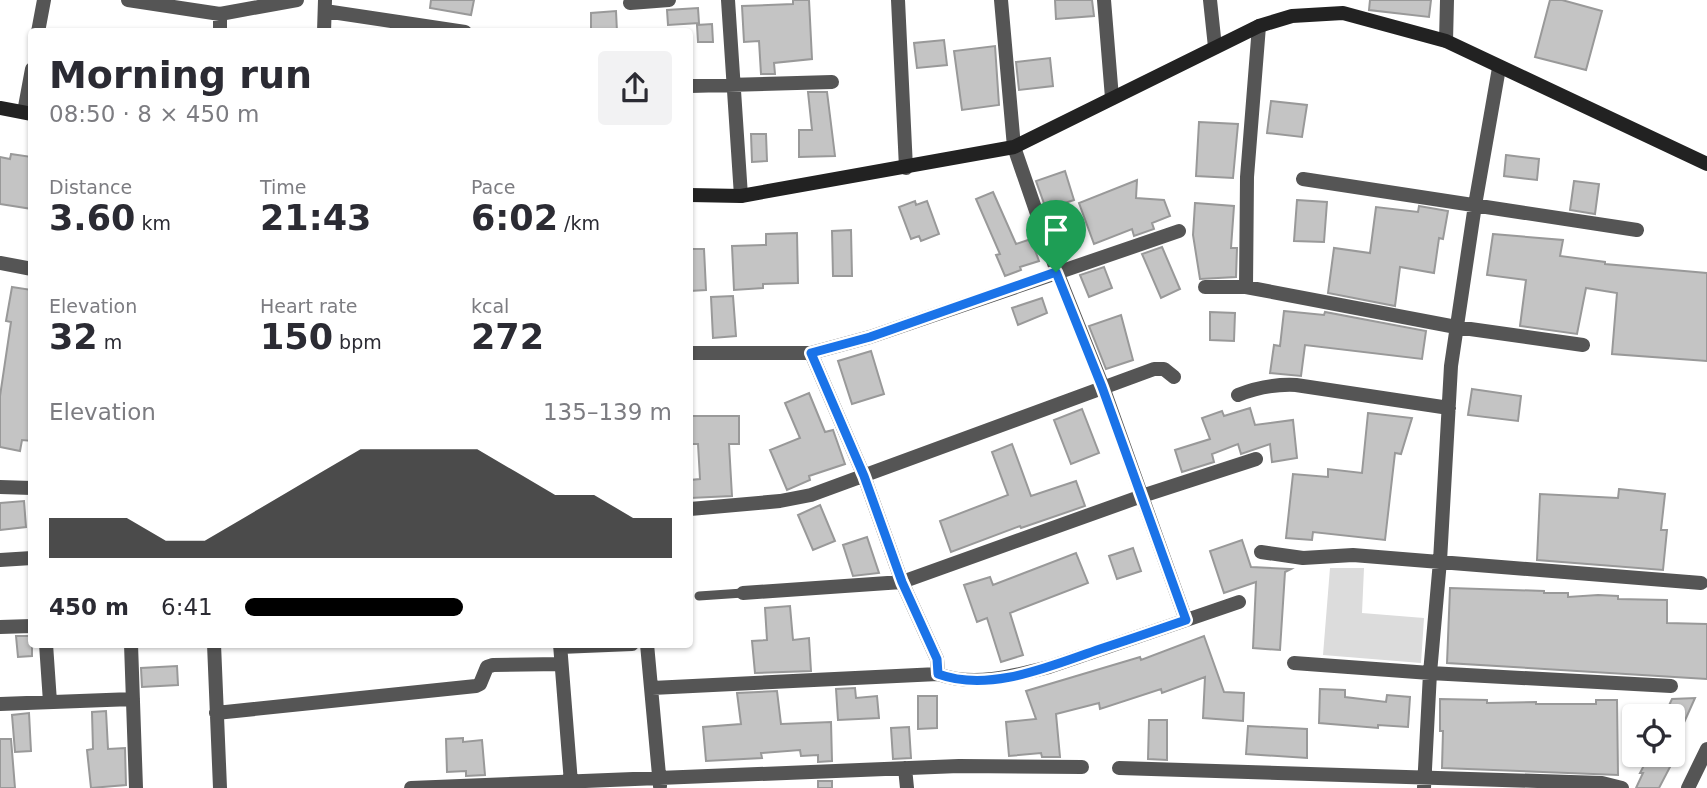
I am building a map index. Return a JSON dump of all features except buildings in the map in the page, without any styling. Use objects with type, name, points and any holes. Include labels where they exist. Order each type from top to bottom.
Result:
[{"type":"main road","points":[[693,195],[740,196],[1014,147],[1259,26],[1342,6],[1446,41],[1707,164]]},
{"type":"main road","points":[[0,108],[28,113]]},
{"type":"street","points":[[39,28],[44,0]]},
{"type":"street","points":[[128,0],[220,14],[297,0]]},
{"type":"street","points":[[630,3],[669,0]]},
{"type":"street","points":[[728,0],[740,196]]},
{"type":"street","points":[[898,0],[906,168]]},
{"type":"street","points":[[1001,0],[1014,147],[1056,272],[1102,387],[1186,620]]},
{"type":"street","points":[[1104,0],[1112,98]]},
{"type":"street","points":[[1210,0],[1215,47]]},
{"type":"street","points":[[1446,41],[1447,0]]},
{"type":"street","points":[[324,28],[325,5],[444,28]]},
{"type":"street","points":[[220,14],[220,28]]},
{"type":"street","points":[[1246,287],[1247,177],[1259,26]]},
{"type":"street","points":[[1424,784],[1455,327],[1499,68]]},
{"type":"street","points":[[693,86],[832,82]]},
{"type":"street","points":[[1303,179],[1637,230]]},
{"type":"street","points":[[693,353],[811,353],[870,337],[1178,231]]},
{"type":"street","points":[[0,263],[28,268]]},
{"type":"street","points":[[1205,287],[1246,287],[1455,327],[1583,345]]},
{"type":"street","points":[[811,353],[864,476],[902,582],[937,659],[938,674]]},
{"type":"street","points":[[693,509],[780,501],[811,495],[1154,369],[1164,369],[1174,377]]},
{"type":"street","points":[[1238,395],[1276,384],[1449,408]]},
{"type":"street","points":[[743,593],[902,582],[1142,496],[1256,459]]},
{"type":"street","points":[[0,488],[28,488]]},
{"type":"street","points":[[1261,552],[1303,558],[1353,555],[1440,561],[1701,583]]},
{"type":"street","points":[[0,560],[28,558]]},
{"type":"street","points":[[652,688],[938,674],[958,680],[1017,675],[1049,667],[1239,602]]},
{"type":"street","points":[[0,627],[28,626]]},
{"type":"street","points":[[46,648],[50,702]]},
{"type":"street","points":[[131,648],[136,788]]},
{"type":"street","points":[[214,648],[220,788]]},
{"type":"street","points":[[560,648],[571,783]]},
{"type":"street","points":[[647,648],[660,784]]},
{"type":"street","points":[[1294,663],[1671,686]]},
{"type":"street","points":[[216,713],[475,686],[480,684],[487,667],[493,665],[561,664]]},
{"type":"street","points":[[0,704],[133,699]]},
{"type":"street","points":[[1688,788],[1707,749]]},
{"type":"street","points":[[411,788],[571,783],[660,784],[905,768],[1082,767]]},
{"type":"street","points":[[905,768],[907,788]]},
{"type":"street","points":[[1119,768],[1424,784],[1602,783],[1622,788]]},
{"type":"lane","points":[[699,596],[743,593]]},
{"type":"shaded area","points":[[1330,568],[1364,568],[1362,613],[1424,618],[1421,663],[1323,655]]},
{"type":"route","points":[[1056,272],[1102,387],[1186,620],[1049,667],[1017,675],[958,680],[938,674],[937,659],[902,582],[864,476],[811,353],[870,337],[1056,272]]}]
